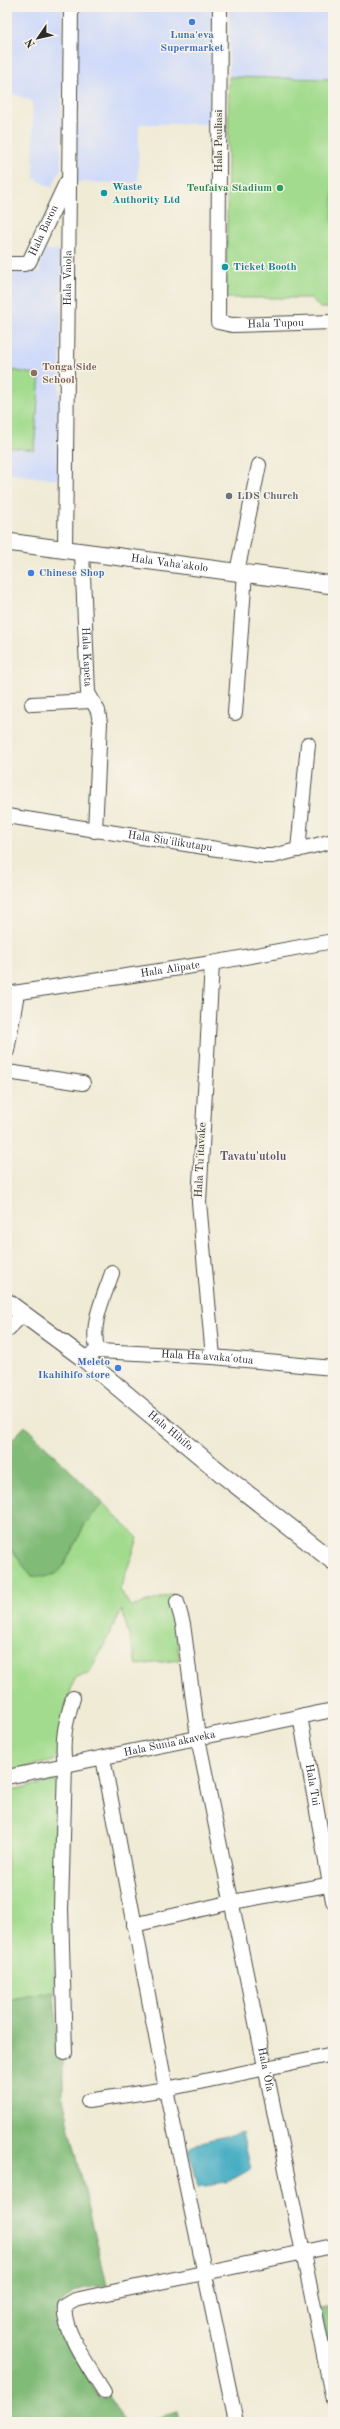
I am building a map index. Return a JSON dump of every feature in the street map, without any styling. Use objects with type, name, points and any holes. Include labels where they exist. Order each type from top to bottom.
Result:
[{"type":"main road","name":"Hala Vaha'akolo","points":[[7,542],[333,585]]},
{"type":"main road","name":"Hala Hihifo","points":[[7,1302],[83,1358],[333,1561]]},
{"type":"street","name":"Hala Vaiola","points":[[70,7],[68,178],[69,262],[65,473],[74,551]]},
{"type":"street","name":"Hala Pauliasi","points":[[218,322],[220,7]]},
{"type":"street","name":"Hala Baron","points":[[7,264],[24,264],[29,262],[68,178]]},
{"type":"street","name":"Hala Tupou","points":[[218,322],[232,325],[333,322]]},
{"type":"street","points":[[235,713],[241,573],[259,465]]},
{"type":"street","name":"Hala Kapeta","points":[[74,551],[88,693],[91,701],[98,711],[100,723],[95,831]]},
{"type":"street","points":[[32,704],[91,701]]},
{"type":"street","points":[[298,850],[308,744]]},
{"type":"street","name":"Hala Siu'ilikutapu","points":[[7,816],[262,856],[273,856],[333,841]]},
{"type":"street","name":"Hala Alipate","points":[[12,994],[212,963],[333,941]]},
{"type":"street","name":"Hala Tu'itavake","points":[[212,963],[199,1202],[200,1233],[214,1357]]},
{"type":"street","points":[[7,1051],[12,994]]},
{"type":"street","points":[[7,1072],[83,1083]]},
{"type":"street","points":[[83,1358],[98,1350],[94,1340],[97,1318],[112,1273]]},
{"type":"street","points":[[7,1330],[23,1314]]},
{"type":"street","name":"Hala Ha'avaka'otua","points":[[98,1350],[214,1357],[333,1368]]},
{"type":"street","name":"Hala 'Ofa","points":[[177,1602],[183,1624],[198,1738],[333,2400]]},
{"type":"street","points":[[65,2053],[61,1909],[65,1766],[62,1746],[65,1724],[73,1698]]},
{"type":"street","name":"Hala Sunia'akaveka","points":[[7,1777],[333,1710]]},
{"type":"street","name":"Hala Tui","points":[[300,1716],[332,1885],[333,1901]]},
{"type":"street","points":[[103,1758],[166,2089],[236,2422]]},
{"type":"street","points":[[134,1925],[232,1902],[332,1885]]},
{"type":"street","points":[[88,2101],[166,2089],[333,2054]]},
{"type":"street","points":[[104,2392],[75,2342],[64,2315],[66,2306],[75,2300],[333,2246]]},
{"type":"shaded area","points":[[7,7],[63,7],[61,167],[52,188],[34,178],[32,101],[7,92]]},
{"type":"shaded area","points":[[78,7],[214,7],[209,124],[139,124],[138,183],[72,182]]},
{"type":"shaded area","points":[[229,7],[333,7],[333,79],[229,77]]},
{"type":"shaded area","name":"Tonga Side School","points":[[42,250],[59,250],[62,261],[58,480],[7,473],[7,271],[40,272]]},
{"type":"green space","name":"Teufaiva Stadium","points":[[229,77],[333,79],[333,308],[320,308],[311,298],[226,298]]},
{"type":"green space","points":[[12,370],[40,375],[34,450],[7,447]]},
{"type":"green space","points":[[25,1426],[103,1503],[85,1524],[65,1563],[56,1574],[44,1577],[31,1576],[13,1551],[7,1548],[7,1445]]},
{"type":"green space","points":[[103,1503],[138,1538],[120,1590],[131,1607],[174,1594],[179,1660],[137,1665],[122,1610],[89,1674],[75,1677],[63,1715],[58,1754],[54,1761],[7,1771],[7,1548],[13,1550],[17,1557],[65,1563],[85,1524]]},
{"type":"green space","points":[[58,1780],[54,1991],[7,2000],[7,1791]]},
{"type":"green space","points":[[54,1991],[58,2059],[63,2061],[63,2099],[107,2285],[73,2292],[53,2314],[100,2400],[109,2395],[124,2422],[7,2422],[7,2000]]},
{"type":"green space","points":[[333,2307],[333,2355],[328,2356],[319,2309]]},
{"type":"green space","points":[[177,2412],[179,2422],[142,2422]]},
{"type":"water","points":[[242,2132],[251,2169],[226,2183],[198,2187],[189,2148],[201,2142]]},
{"type":"place","name":"Luna'eva Supermarket","points":[[192,22]]},
{"type":"place","name":"Teufaiva Stadium","points":[[280,188]]},
{"type":"place","name":"Waste Authority Ltd","points":[[104,193]]},
{"type":"place","name":"Ticket Booth","points":[[225,267]]},
{"type":"place","name":"Tonga Side School","points":[[34,373]]},
{"type":"place","name":"LDS Church","points":[[229,496]]},
{"type":"place","name":"Chinese Shop","points":[[31,573]]},
{"type":"place","name":"Meleto Ikahihifo store","points":[[118,1368]]},
{"type":"district","name":"Tavatu'utolu","points":[[253,1157]]}]
